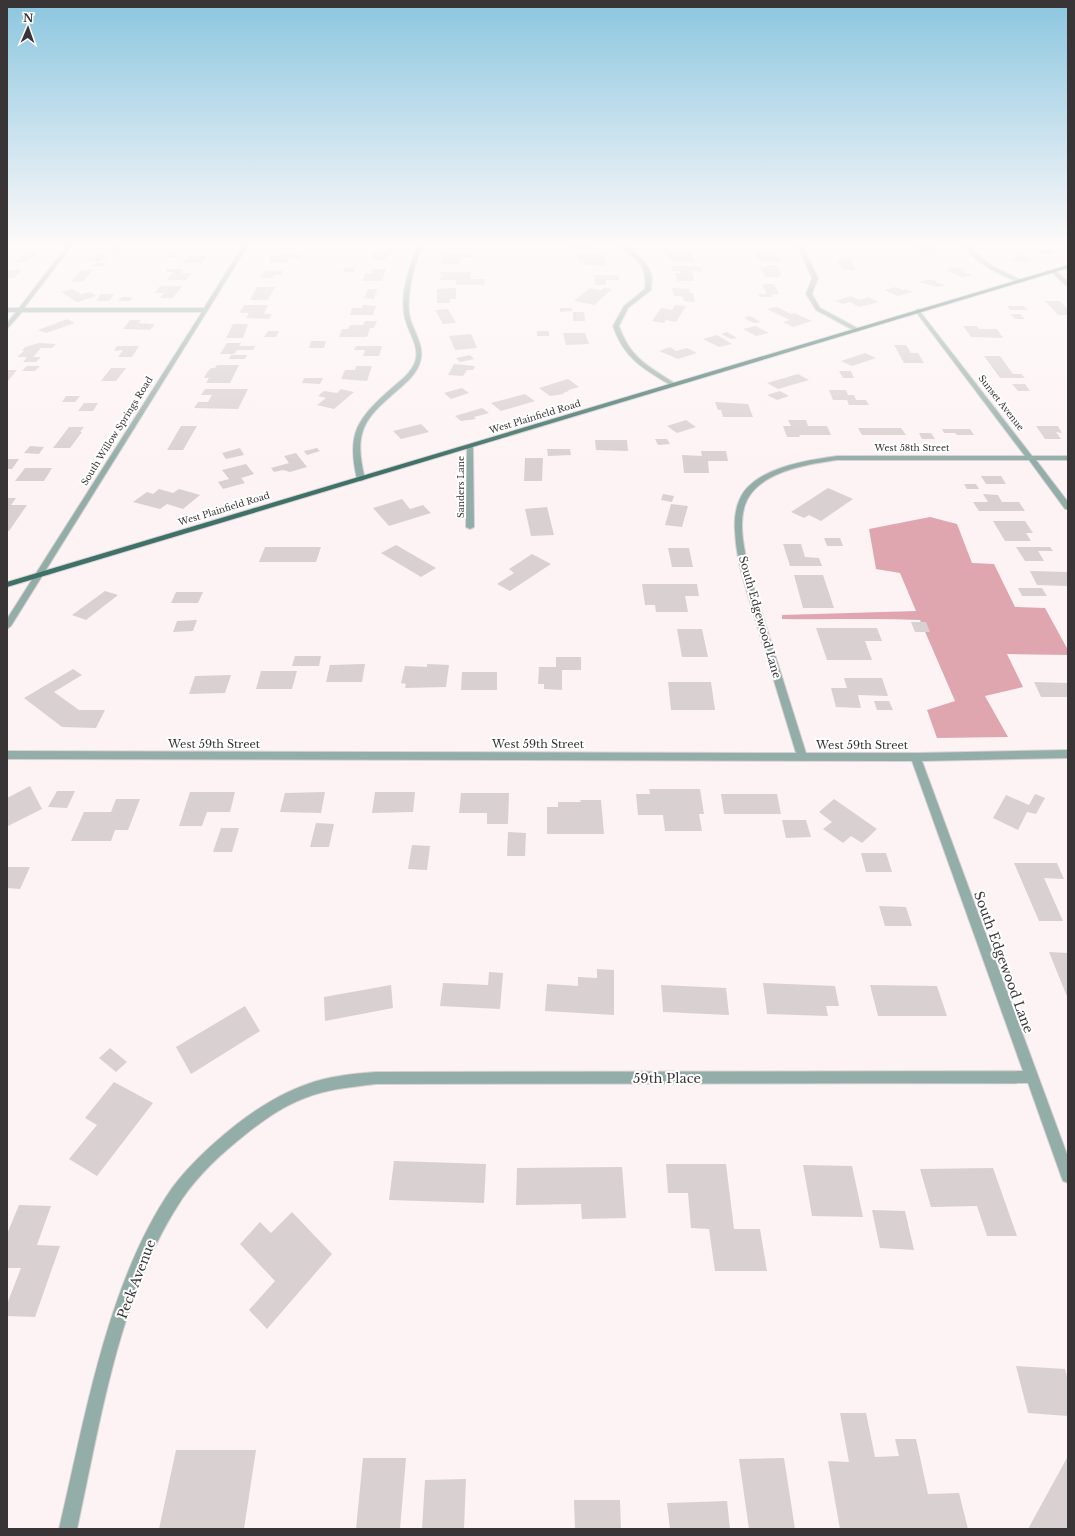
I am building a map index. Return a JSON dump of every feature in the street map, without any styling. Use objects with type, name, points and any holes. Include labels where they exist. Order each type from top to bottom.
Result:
[{"type":"main road","name":"West Plainfield Road","points":[[7,585],[893,319]]},
{"type":"street","points":[[7,327],[14,319]]},
{"type":"street","name":"South Willow Springs Road","points":[[7,626],[201,319]]},
{"type":"street","points":[[361,479],[355,459],[357,436],[363,420],[377,404],[409,376],[418,360],[420,350],[410,328],[408,319]]},
{"type":"street","points":[[620,319],[616,326],[620,341],[632,358],[674,385]]},
{"type":"street","points":[[836,319],[857,330]]},
{"type":"street","name":"Sunset Avenue","points":[[924,319],[1068,507]]},
{"type":"street","name":"Sanders Lane","points":[[470,447],[470,527]]},
{"type":"street","name":"West 58th Street","points":[[760,482],[777,472],[792,467],[837,458],[1068,458]]},
{"type":"street","name":"South Edgewood Lane","points":[[760,482],[749,492],[741,504],[738,522],[739,541],[746,572],[802,757]]},
{"type":"street","name":"West 59th Street","points":[[7,755],[916,757],[1068,754]]},
{"type":"street","name":"South Edgewood Lane","points":[[916,757],[1068,1176]]},
{"type":"street","name":"59th Place","points":[[304,1091],[329,1084],[376,1078],[1031,1077]]},
{"type":"street","name":"Peck Avenue","points":[[68,1529],[104,1374],[120,1319],[139,1267],[159,1223],[178,1193],[220,1146],[261,1114],[304,1091]]},
{"type":"shaded area","points":[[930,517],[957,524],[972,563],[994,564],[1015,607],[1045,608],[1068,650],[1068,655],[1007,654],[1023,687],[985,696],[1008,737],[937,738],[927,710],[955,701],[920,620],[782,619],[782,615],[916,611],[900,573],[876,569],[869,529]]},
{"type":"building","points":[[67,319],[75,323],[46,333],[38,330]]},
{"type":"building","points":[[440,319],[454,319],[456,323],[443,324]]},
{"type":"building","points":[[573,319],[585,319],[585,321],[573,321]]},
{"type":"building","points":[[654,319],[678,319],[676,322],[666,320],[664,323],[652,321]]},
{"type":"building","points":[[745,319],[755,319],[761,322],[754,323]]},
{"type":"building","points":[[787,319],[807,319],[812,321],[793,327],[783,322],[790,320]]},
{"type":"building","points":[[130,320],[141,320],[138,323],[155,324],[150,330],[123,329]]},
{"type":"building","points":[[365,321],[377,321],[374,328],[370,328],[367,337],[339,337],[342,329],[348,329],[350,325],[363,325]]},
{"type":"building","points":[[233,324],[248,324],[243,338],[226,338]]},
{"type":"building","points":[[756,326],[769,333],[756,336],[743,329]]},
{"type":"building","points":[[963,326],[977,326],[979,329],[997,329],[1003,338],[971,337]]},
{"type":"building","points":[[268,331],[279,331],[276,337],[264,337]]},
{"type":"building","points":[[537,331],[549,331],[549,336],[537,336]]},
{"type":"building","points":[[727,332],[737,338],[731,339],[721,334]]},
{"type":"building","points":[[563,333],[585,333],[589,344],[566,345]]},
{"type":"building","points":[[471,334],[477,348],[455,350],[449,336]]},
{"type":"building","points":[[717,335],[732,344],[719,347],[703,339]]},
{"type":"building","points":[[311,341],[326,341],[324,348],[309,348]]},
{"type":"building","points":[[39,343],[56,344],[52,348],[41,348],[33,357],[41,357],[36,362],[23,362],[27,357],[17,357],[24,351],[22,351],[25,347]]},
{"type":"building","points":[[227,343],[241,343],[239,346],[255,346],[253,350],[237,350],[234,354],[220,354]]},
{"type":"building","points":[[894,345],[906,345],[911,353],[918,353],[924,363],[904,363]]},
{"type":"building","points":[[117,346],[139,346],[132,357],[118,357],[123,350],[114,351]]},
{"type":"building","points":[[356,346],[382,346],[379,356],[363,356],[365,350],[354,350]]},
{"type":"building","points":[[670,347],[676,351],[687,348],[697,353],[678,359],[659,351]]},
{"type":"building","points":[[865,353],[876,358],[852,366],[841,361]]},
{"type":"building","points":[[231,355],[247,355],[245,359],[229,359]]},
{"type":"building","points":[[470,355],[474,359],[460,362],[456,358]]},
{"type":"building","points":[[984,356],[1000,356],[1013,374],[1021,374],[1025,378],[1000,378]]},
{"type":"building","points":[[454,364],[475,366],[473,370],[467,370],[463,376],[448,375]]},
{"type":"building","points":[[217,365],[239,365],[230,383],[206,383],[209,378],[204,378],[208,371],[211,368],[215,368]]},
{"type":"building","points":[[27,366],[40,366],[35,371],[22,371]]},
{"type":"building","points":[[356,366],[372,366],[367,381],[341,379],[345,370],[355,370]]},
{"type":"building","points":[[111,368],[126,368],[116,381],[101,381]]},
{"type":"building","points":[[7,370],[17,370],[7,382]]},
{"type":"building","points":[[839,371],[851,371],[854,378],[843,378]]},
{"type":"building","points":[[798,374],[809,380],[778,389],[767,383]]},
{"type":"building","points":[[304,378],[323,378],[320,384],[302,383]]},
{"type":"building","points":[[568,379],[579,387],[568,390],[569,391],[563,393],[564,394],[550,396],[539,388]]},
{"type":"building","points":[[1012,384],[1025,384],[1030,391],[1018,391]]},
{"type":"building","points":[[462,388],[469,393],[451,399],[444,393]]},
{"type":"building","points":[[205,389],[248,389],[238,409],[194,408],[198,402],[208,402],[212,395],[201,395]]},
{"type":"building","points":[[341,389],[354,392],[334,409],[317,405],[326,398],[318,396],[324,391],[337,393]]},
{"type":"building","points":[[829,390],[846,390],[848,395],[854,395],[856,400],[866,400],[869,405],[849,405],[847,400],[833,400]]},
{"type":"building","points":[[780,391],[789,396],[777,400],[767,395]]},
{"type":"building","points":[[525,394],[535,401],[501,411],[491,403]]},
{"type":"building","points":[[66,396],[80,396],[75,402],[62,402]]},
{"type":"building","points":[[715,402],[748,404],[753,417],[723,417],[721,410],[718,410]]},
{"type":"building","points":[[84,403],[98,403],[93,411],[78,411]]},
{"type":"building","points":[[482,408],[489,413],[474,417],[476,419],[461,421],[455,416]]},
{"type":"building","points":[[686,420],[696,427],[677,433],[667,426]]},
{"type":"building","points":[[788,420],[806,420],[808,426],[827,426],[831,435],[799,435],[800,437],[787,437],[783,426],[791,426]]},
{"type":"building","points":[[421,424],[429,432],[401,439],[393,431]]},
{"type":"building","points":[[181,426],[197,426],[183,450],[167,450]]},
{"type":"building","points":[[1036,426],[1058,426],[1062,433],[1056,432],[1061,439],[1045,439]]},
{"type":"building","points":[[69,427],[84,427],[70,448],[53,448]]},
{"type":"building","points":[[858,428],[901,428],[906,435],[862,435]]},
{"type":"building","points":[[942,429],[970,429],[974,435],[944,433]]},
{"type":"building","points":[[919,433],[931,433],[935,439],[922,439]]},
{"type":"building","points":[[655,439],[667,439],[670,444],[658,445]]},
{"type":"building","points":[[595,440],[627,440],[628,451],[596,450]]},
{"type":"building","points":[[30,446],[44,447],[39,454],[24,453]]},
{"type":"building","points":[[240,448],[244,455],[226,459],[222,453]]},
{"type":"building","points":[[317,448],[320,451],[307,455],[304,451]]},
{"type":"building","points":[[547,449],[570,449],[571,455],[548,456]]},
{"type":"building","points":[[701,451],[726,451],[728,461],[708,461],[709,473],[684,473],[682,455],[702,456]]},
{"type":"building","points":[[296,453],[307,467],[290,472],[283,470],[274,472],[271,468],[289,463],[284,456]]},
{"type":"building","points":[[525,458],[543,458],[542,481],[524,481]]},
{"type":"building","points":[[7,459],[19,459],[12,469],[7,469]]},
{"type":"building","points":[[246,464],[254,474],[241,478],[245,483],[223,489],[218,482],[229,479],[222,470]]},
{"type":"building","points":[[25,468],[52,468],[44,481],[15,481]]},
{"type":"building","points":[[981,476],[1001,476],[1006,484],[986,484]]},
{"type":"building","points":[[964,484],[976,484],[979,489],[967,489]]},
{"type":"building","points":[[828,488],[853,499],[821,521],[809,515],[804,518],[791,512]]},
{"type":"building","points":[[159,489],[173,493],[179,489],[200,495],[183,509],[167,504],[160,509],[133,502],[147,492],[153,494]]},
{"type":"building","points":[[663,494],[674,496],[672,502],[661,500]]},
{"type":"building","points":[[983,494],[998,495],[1002,502],[1019,502],[1025,511],[979,511],[973,502],[988,502]]},
{"type":"building","points":[[7,498],[16,498],[11,505],[27,505],[9,531],[7,531]]},
{"type":"building","points":[[402,499],[410,509],[423,505],[431,513],[389,526],[373,508]]},
{"type":"building","points":[[671,504],[688,506],[682,527],[665,525]]},
{"type":"building","points":[[547,507],[554,535],[531,536],[525,509]]},
{"type":"building","points":[[993,521],[1025,521],[1033,533],[1026,533],[1031,541],[1005,541]]},
{"type":"building","points":[[824,538],[840,538],[843,546],[827,546]]},
{"type":"building","points":[[783,544],[801,544],[805,557],[819,558],[822,566],[790,566]]},
{"type":"building","points":[[396,545],[436,568],[421,577],[381,553]]},
{"type":"building","points":[[265,547],[321,547],[316,562],[259,562]]},
{"type":"building","points":[[1016,547],[1050,547],[1053,551],[1038,551],[1044,561],[1025,561]]},
{"type":"building","points":[[668,548],[689,548],[693,567],[672,567]]},
{"type":"building","points":[[532,554],[551,564],[510,591],[497,584],[514,573],[509,569]]},
{"type":"building","points":[[1030,571],[1067,572],[1068,586],[1037,585]]},
{"type":"building","points":[[794,575],[823,575],[834,608],[803,608]]},
{"type":"building","points":[[642,584],[697,584],[699,596],[685,596],[688,612],[656,612],[655,605],[645,605]]},
{"type":"building","points":[[1018,588],[1042,588],[1047,596],[1022,596]]},
{"type":"building","points":[[105,591],[118,595],[86,620],[72,615]]},
{"type":"building","points":[[176,592],[203,592],[198,603],[171,603]]},
{"type":"building","points":[[197,620],[193,631],[173,632],[177,621]]},
{"type":"building","points":[[911,622],[926,622],[930,632],[915,632]]},
{"type":"building","points":[[816,628],[877,628],[882,641],[865,641],[872,660],[827,660]]},
{"type":"building","points":[[677,629],[702,629],[708,657],[682,657]]},
{"type":"building","points":[[295,656],[321,656],[319,666],[292,666]]},
{"type":"building","points":[[556,657],[581,657],[581,670],[562,670],[562,690],[544,689],[544,684],[538,684],[539,667],[556,667]]},
{"type":"building","points":[[365,664],[362,682],[326,682],[330,665]]},
{"type":"building","points":[[427,664],[449,665],[446,687],[405,688],[406,684],[401,683],[405,666],[427,667]]},
{"type":"building","points":[[73,669],[82,675],[54,692],[79,710],[105,710],[96,728],[62,727],[24,698]]},
{"type":"building","points":[[261,671],[297,671],[292,689],[256,689]]},
{"type":"building","points":[[462,672],[497,672],[497,690],[461,690]]},
{"type":"building","points":[[231,675],[225,693],[189,694],[195,676]]},
{"type":"building","points":[[844,678],[882,678],[888,696],[858,695],[861,708],[836,707],[831,688],[847,688]]},
{"type":"building","points":[[668,682],[711,682],[715,710],[671,710]]},
{"type":"building","points":[[1034,682],[1068,683],[1068,697],[1041,697]]},
{"type":"building","points":[[874,701],[889,701],[893,710],[877,710]]},
{"type":"building","points":[[30,786],[42,809],[8,826],[7,798]]},
{"type":"building","points":[[649,789],[700,789],[704,814],[699,814],[702,831],[665,831],[663,815],[638,815],[636,794],[650,794]]},
{"type":"building","points":[[57,791],[75,791],[67,808],[48,807]]},
{"type":"building","points":[[190,792],[235,792],[230,812],[207,812],[202,826],[179,826]]},
{"type":"building","points":[[325,792],[321,813],[280,812],[285,793]]},
{"type":"building","points":[[375,792],[415,792],[413,812],[372,813]]},
{"type":"building","points":[[461,793],[509,793],[508,824],[487,824],[487,813],[459,813]]},
{"type":"building","points":[[721,794],[777,794],[781,814],[724,814]]},
{"type":"building","points":[[1035,794],[1045,798],[1036,814],[1027,812],[1018,830],[993,818],[1006,795],[1029,805]]},
{"type":"building","points":[[116,799],[140,799],[128,830],[115,830],[111,841],[71,841],[84,812],[111,812]]},
{"type":"building","points":[[834,799],[877,829],[862,843],[851,836],[843,843],[823,829],[832,822],[819,812]]},
{"type":"building","points":[[580,800],[601,800],[604,834],[547,834],[547,807],[558,807],[558,802],[581,802]]},
{"type":"building","points":[[782,820],[806,820],[811,837],[786,838]]},
{"type":"building","points":[[316,823],[334,824],[329,847],[310,847]]},
{"type":"building","points":[[221,828],[239,828],[232,852],[213,852]]},
{"type":"building","points":[[508,832],[526,833],[525,856],[507,856]]},
{"type":"building","points":[[412,845],[430,846],[427,870],[408,869]]},
{"type":"building","points":[[861,853],[886,853],[892,872],[866,872]]},
{"type":"building","points":[[1014,863],[1057,863],[1064,879],[1044,878],[1063,921],[1039,921]]},
{"type":"building","points":[[7,867],[30,867],[20,889],[7,888]]},
{"type":"building","points":[[879,906],[906,907],[912,926],[885,926]]},
{"type":"building","points":[[1049,952],[1068,953],[1068,999]]},
{"type":"building","points":[[597,969],[614,970],[614,1015],[545,1011],[547,984],[578,986],[578,977],[597,978]]},
{"type":"building","points":[[489,972],[503,973],[500,1009],[440,1006],[443,983],[488,985]]},
{"type":"building","points":[[763,983],[835,986],[839,1006],[826,1006],[828,1016],[767,1014]]},
{"type":"building","points":[[391,985],[393,1008],[325,1021],[324,997]]},
{"type":"building","points":[[661,985],[726,988],[729,1015],[663,1012]]},
{"type":"building","points":[[870,985],[937,986],[947,1016],[878,1016]]},
{"type":"building","points":[[245,1006],[260,1031],[191,1074],[176,1047]]},
{"type":"building","points":[[110,1048],[127,1062],[116,1072],[99,1058]]},
{"type":"building","points":[[114,1082],[153,1103],[97,1176],[69,1159],[97,1125],[85,1118]]},
{"type":"building","points":[[394,1161],[486,1164],[484,1203],[389,1200]]},
{"type":"building","points":[[666,1164],[726,1164],[734,1229],[760,1229],[767,1271],[715,1271],[709,1229],[691,1228],[688,1193],[668,1193]]},
{"type":"building","points":[[803,1165],[852,1166],[863,1217],[812,1216]]},
{"type":"building","points":[[622,1167],[626,1218],[582,1219],[581,1204],[516,1205],[517,1168]]},
{"type":"building","points":[[993,1168],[1017,1236],[987,1236],[977,1206],[931,1207],[920,1169]]},
{"type":"building","points":[[19,1205],[51,1206],[37,1245],[60,1246],[35,1317],[7,1316],[7,1304],[21,1268],[7,1268],[7,1234]]},
{"type":"building","points":[[872,1210],[905,1211],[914,1250],[880,1248]]},
{"type":"building","points":[[292,1212],[332,1254],[267,1329],[249,1310],[275,1281],[240,1244],[260,1222],[271,1233]]},
{"type":"building","points":[[1016,1366],[1065,1369],[1068,1380],[1068,1416],[1028,1413]]},
{"type":"building","points":[[840,1413],[866,1413],[875,1457],[899,1456],[895,1439],[916,1439],[928,1494],[959,1493],[968,1529],[840,1529],[828,1461],[849,1462]]},
{"type":"building","points":[[176,1450],[256,1450],[244,1529],[159,1529]]},
{"type":"building","points":[[1068,1456],[1068,1529],[1028,1529]]},
{"type":"building","points":[[363,1458],[406,1458],[400,1529],[356,1529]]},
{"type":"building","points":[[784,1458],[795,1529],[749,1529],[739,1459]]},
{"type":"building","points":[[466,1479],[464,1529],[422,1529],[425,1480]]},
{"type":"building","points":[[574,1500],[620,1500],[621,1529],[575,1529]]},
{"type":"building","points":[[727,1501],[730,1529],[670,1529],[667,1503]]}]
